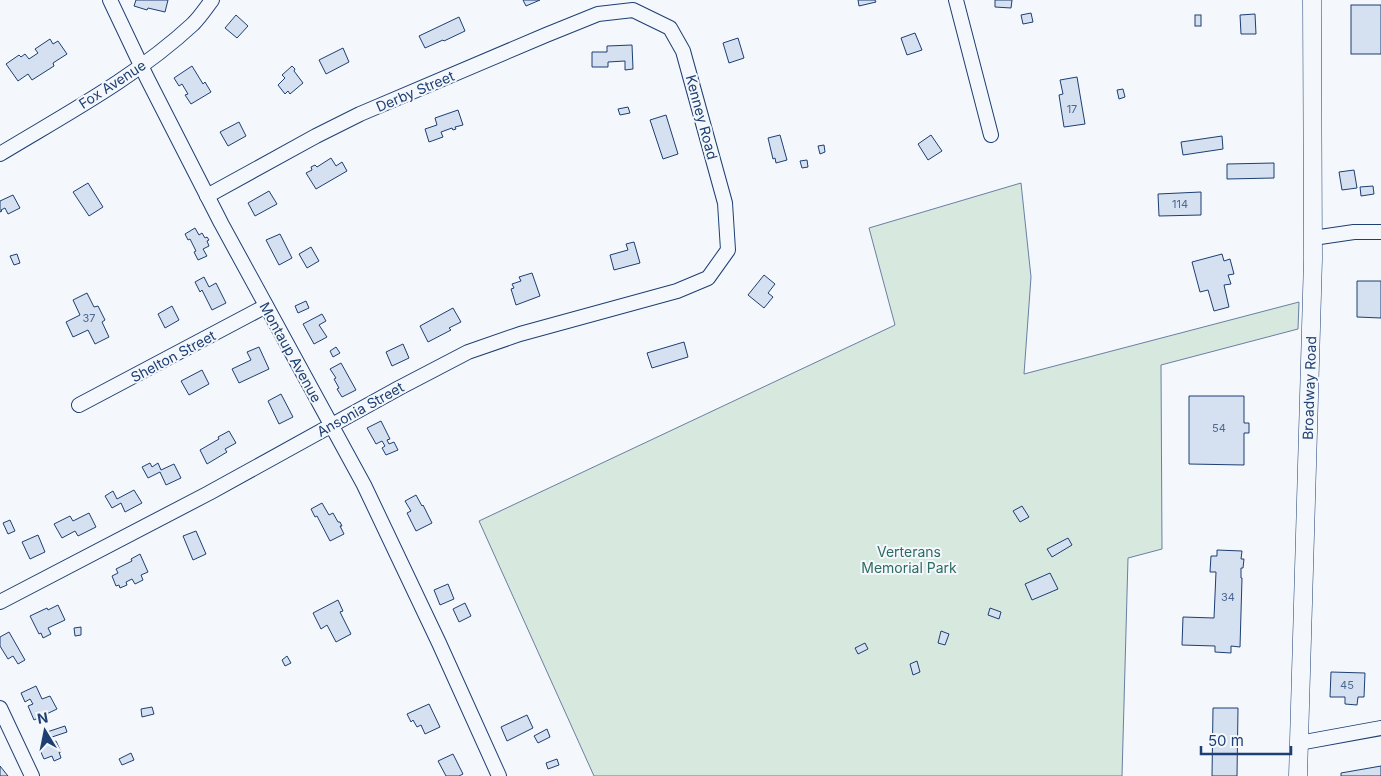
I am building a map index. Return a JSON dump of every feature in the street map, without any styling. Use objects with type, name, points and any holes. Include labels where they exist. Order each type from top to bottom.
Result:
[{"type":"main road","name":"Broadway Road","points":[[1298,776],[1313,238],[1312,0]]},
{"type":"street","name":"Montaup Avenue","points":[[110,0],[207,196],[364,485],[439,643],[499,776]]},
{"type":"street","name":"Fox Avenue","points":[[0,154],[141,66],[194,22],[212,0]]},
{"type":"street","points":[[956,0],[991,135]]},
{"type":"street","name":"Derby Street","points":[[207,196],[316,136],[369,110],[598,14],[634,10]]},
{"type":"street","name":"Kenney Road","points":[[634,10],[670,28],[684,51],[725,203],[728,250]]},
{"type":"street","points":[[1313,238],[1354,232],[1381,232]]},
{"type":"street","name":"Ansonia Street","points":[[0,602],[209,493],[398,388],[468,352],[520,334],[677,291],[708,278],[728,250]]},
{"type":"street","name":"Shelton Street","points":[[79,405],[266,306]]},
{"type":"street","points":[[0,708],[32,776]]},
{"type":"street","points":[[1299,743],[1381,728]]},
{"type":"green space","name":"Verterans Memorial Park","points":[[1021,183],[1031,277],[1024,374],[1299,302],[1298,329],[1161,365],[1162,549],[1128,558],[1122,776],[594,776],[479,521],[895,325],[869,228]]},
{"type":"building","points":[[136,0],[168,0],[165,12],[134,6]]},
{"type":"building","points":[[523,0],[540,0],[526,6]]},
{"type":"building","points":[[858,0],[875,0],[876,2],[859,6]]},
{"type":"building","points":[[995,0],[1012,0],[1011,8],[995,7]]},
{"type":"building","points":[[1351,5],[1381,5],[1381,54],[1351,54]]},
{"type":"building","points":[[1031,13],[1033,22],[1023,24],[1021,15]]},
{"type":"building","points":[[1255,14],[1256,34],[1241,34],[1240,15]]},
{"type":"building","points":[[236,15],[248,26],[237,38],[225,28]]},
{"type":"building","points":[[1195,15],[1201,15],[1201,26],[1195,26]]},
{"type":"building","points":[[459,17],[465,31],[425,48],[419,36]]},
{"type":"building","points":[[915,33],[922,50],[907,55],[901,38]]},
{"type":"building","points":[[738,38],[744,58],[729,63],[723,43]]},
{"type":"building","points":[[50,39],[53,44],[58,41],[67,54],[53,63],[54,66],[32,80],[28,74],[18,81],[6,64],[19,55],[21,57],[25,54],[29,59],[38,53],[35,49]]},
{"type":"building","points":[[632,45],[633,69],[625,70],[625,61],[608,62],[608,67],[592,67],[592,52],[607,52],[607,46]]},
{"type":"building","points":[[343,48],[349,62],[326,74],[319,60]]},
{"type":"building","points":[[192,66],[203,84],[205,82],[211,92],[191,104],[185,95],[188,94],[182,84],[179,86],[174,78]]},
{"type":"building","points":[[292,66],[303,83],[290,94],[288,91],[285,94],[278,85],[285,78],[282,75]]},
{"type":"building","points":[[1077,77],[1085,124],[1064,127],[1059,95],[1063,94],[1060,80]]},
{"type":"building","points":[[1123,89],[1125,97],[1119,99],[1117,90]]},
{"type":"building","points":[[628,107],[630,113],[620,115],[618,109]]},
{"type":"building","points":[[458,110],[463,125],[455,127],[456,129],[453,130],[452,128],[441,132],[443,137],[429,142],[425,129],[437,125],[435,118]]},
{"type":"building","points":[[666,115],[678,154],[663,159],[650,120]]},
{"type":"building","points":[[239,122],[246,136],[228,146],[220,132]]},
{"type":"building","points":[[780,135],[787,160],[776,163],[775,158],[773,159],[768,138]]},
{"type":"building","points":[[931,135],[942,151],[928,160],[918,144]]},
{"type":"building","points":[[1222,136],[1223,149],[1183,155],[1181,142]]},
{"type":"building","points":[[824,145],[825,152],[820,154],[818,146]]},
{"type":"building","points":[[331,158],[336,166],[342,162],[347,171],[316,189],[306,173],[312,170],[311,167],[315,165],[317,167]]},
{"type":"building","points":[[807,160],[808,167],[802,168],[800,161]]},
{"type":"building","points":[[1274,163],[1274,178],[1227,179],[1227,164]]},
{"type":"building","points":[[1354,170],[1357,188],[1342,190],[1339,172]]},
{"type":"building","points":[[88,183],[103,207],[89,216],[73,192]]},
{"type":"building","points":[[1373,186],[1374,194],[1361,196],[1360,187]]},
{"type":"building","points":[[269,191],[277,204],[255,216],[248,203]]},
{"type":"building","points":[[1201,192],[1201,215],[1159,216],[1158,194]]},
{"type":"building","points":[[13,195],[20,208],[8,214],[5,208],[0,212],[0,201]]},
{"type":"building","points":[[195,228],[199,235],[202,233],[209,240],[207,241],[209,246],[203,249],[207,256],[198,260],[190,239],[188,240],[185,234]]},
{"type":"building","points":[[280,234],[292,258],[279,265],[266,240]]},
{"type":"building","points":[[634,242],[640,263],[614,270],[610,255],[628,250],[626,244]]},
{"type":"building","points":[[311,247],[319,261],[307,268],[299,254]]},
{"type":"building","points":[[17,254],[20,263],[14,265],[10,256]]},
{"type":"building","points":[[1222,254],[1224,261],[1230,259],[1234,274],[1228,275],[1231,284],[1224,285],[1229,307],[1214,311],[1208,290],[1200,292],[1192,262]]},
{"type":"building","points":[[532,273],[540,296],[516,305],[511,289],[514,288],[512,284],[521,281],[519,277]]},
{"type":"building","points":[[764,275],[775,284],[768,293],[773,297],[764,308],[748,295]]},
{"type":"building","points":[[204,277],[209,287],[216,283],[226,303],[212,310],[202,290],[200,292],[195,282]]},
{"type":"building","points":[[1357,281],[1381,281],[1381,318],[1357,317]]},
{"type":"building","points":[[87,293],[94,307],[98,306],[105,320],[102,322],[109,337],[95,344],[88,330],[73,337],[66,322],[80,315],[73,300]]},
{"type":"building","points":[[306,301],[309,308],[298,313],[295,306]]},
{"type":"building","points":[[172,306],[179,320],[165,328],[158,314]]},
{"type":"building","points":[[453,308],[461,322],[449,328],[451,330],[428,342],[420,326]]},
{"type":"building","points":[[322,314],[326,321],[319,325],[327,337],[314,344],[303,324]]},
{"type":"building","points":[[684,342],[688,357],[652,368],[647,353]]},
{"type":"building","points":[[403,344],[409,358],[392,366],[386,352]]},
{"type":"building","points":[[259,347],[269,369],[239,383],[232,369],[251,360],[247,352]]},
{"type":"building","points":[[336,347],[340,353],[333,357],[330,351]]},
{"type":"building","points":[[341,363],[356,390],[342,397],[337,389],[339,388],[334,379],[336,378],[330,369]]},
{"type":"building","points":[[202,370],[209,384],[189,395],[181,381]]},
{"type":"building","points":[[281,394],[293,417],[279,424],[268,401]]},
{"type":"building","points":[[1189,396],[1244,396],[1244,423],[1249,423],[1249,433],[1244,433],[1244,465],[1189,464]]},
{"type":"building","points":[[381,421],[390,439],[387,440],[389,444],[394,442],[398,450],[386,455],[382,448],[385,446],[382,441],[376,444],[367,428]]},
{"type":"building","points":[[229,431],[236,443],[225,449],[227,452],[207,464],[200,450]]},
{"type":"building","points":[[150,463],[152,467],[158,463],[161,470],[174,464],[181,478],[166,485],[160,472],[148,478],[142,467]]},
{"type":"building","points":[[134,490],[142,503],[125,512],[121,503],[112,508],[105,496],[113,491],[117,499]]},
{"type":"building","points":[[416,495],[432,523],[416,531],[407,513],[411,511],[405,501]]},
{"type":"building","points":[[322,503],[329,515],[333,513],[338,522],[340,522],[344,534],[330,541],[317,516],[315,517],[311,509]]},
{"type":"building","points":[[1022,506],[1029,517],[1020,522],[1013,511]]},
{"type":"building","points":[[89,513],[96,527],[78,536],[75,531],[62,538],[54,524],[70,516],[73,521]]},
{"type":"building","points":[[10,520],[15,531],[8,534],[3,523]]},
{"type":"building","points":[[196,531],[206,554],[193,560],[183,536]]},
{"type":"building","points":[[38,535],[45,552],[30,559],[22,542]]},
{"type":"building","points":[[1068,538],[1072,545],[1052,557],[1047,549]]},
{"type":"building","points":[[1217,550],[1242,551],[1241,559],[1244,559],[1243,568],[1241,568],[1240,647],[1231,646],[1231,653],[1215,652],[1215,646],[1182,645],[1183,617],[1214,618],[1216,572],[1210,572],[1211,556],[1217,556]]},
{"type":"building","points":[[140,554],[148,572],[141,575],[143,580],[135,584],[132,579],[126,582],[127,585],[120,588],[119,585],[116,586],[112,576],[118,573],[116,569],[132,561],[131,559]]},
{"type":"building","points":[[1050,573],[1058,589],[1032,600],[1025,584]]},
{"type":"building","points":[[448,584],[454,599],[440,605],[434,590]]},
{"type":"building","points":[[338,600],[343,611],[340,612],[351,634],[336,642],[327,625],[321,629],[313,613]]},
{"type":"building","points":[[465,603],[471,616],[459,622],[453,609]]},
{"type":"building","points":[[58,605],[65,620],[48,628],[51,634],[43,638],[30,616]]},
{"type":"building","points":[[990,608],[1001,612],[999,619],[988,615]]},
{"type":"building","points":[[81,627],[81,635],[75,636],[74,628]]},
{"type":"building","points":[[941,631],[949,634],[945,645],[938,643]]},
{"type":"building","points":[[9,632],[25,660],[18,664],[13,656],[8,659],[0,646],[0,637]]},
{"type":"building","points":[[865,643],[868,649],[858,654],[855,648]]},
{"type":"building","points":[[287,656],[291,663],[285,666],[282,660]]},
{"type":"building","points":[[917,661],[920,672],[913,675],[910,664]]},
{"type":"building","points":[[1331,672],[1365,673],[1364,697],[1358,697],[1357,705],[1345,704],[1345,697],[1330,697]]},
{"type":"building","points":[[36,686],[42,699],[50,696],[57,709],[34,720],[28,706],[33,704],[30,699],[25,702],[21,693]]},
{"type":"building","points":[[429,704],[440,727],[425,734],[421,725],[417,727],[413,720],[411,722],[407,714]]},
{"type":"building","points":[[152,707],[154,714],[142,717],[141,709]]},
{"type":"building","points":[[1213,708],[1238,708],[1237,776],[1212,776]]},
{"type":"building","points":[[527,715],[533,728],[507,741],[501,727]]},
{"type":"building","points":[[65,726],[67,732],[49,738],[47,732]]},
{"type":"building","points":[[547,729],[550,737],[538,743],[534,736]]},
{"type":"building","points":[[56,741],[61,752],[59,752],[61,758],[54,761],[52,756],[44,759],[39,748]]},
{"type":"building","points":[[131,753],[134,760],[122,765],[119,759]]},
{"type":"building","points":[[453,754],[463,774],[459,776],[446,776],[438,761]]},
{"type":"building","points":[[557,759],[559,765],[548,769],[546,763]]},
{"type":"building","points":[[0,766],[8,776],[0,776]]},
{"type":"building","points":[[1381,766],[1381,776],[1341,776],[1341,773]]}]
